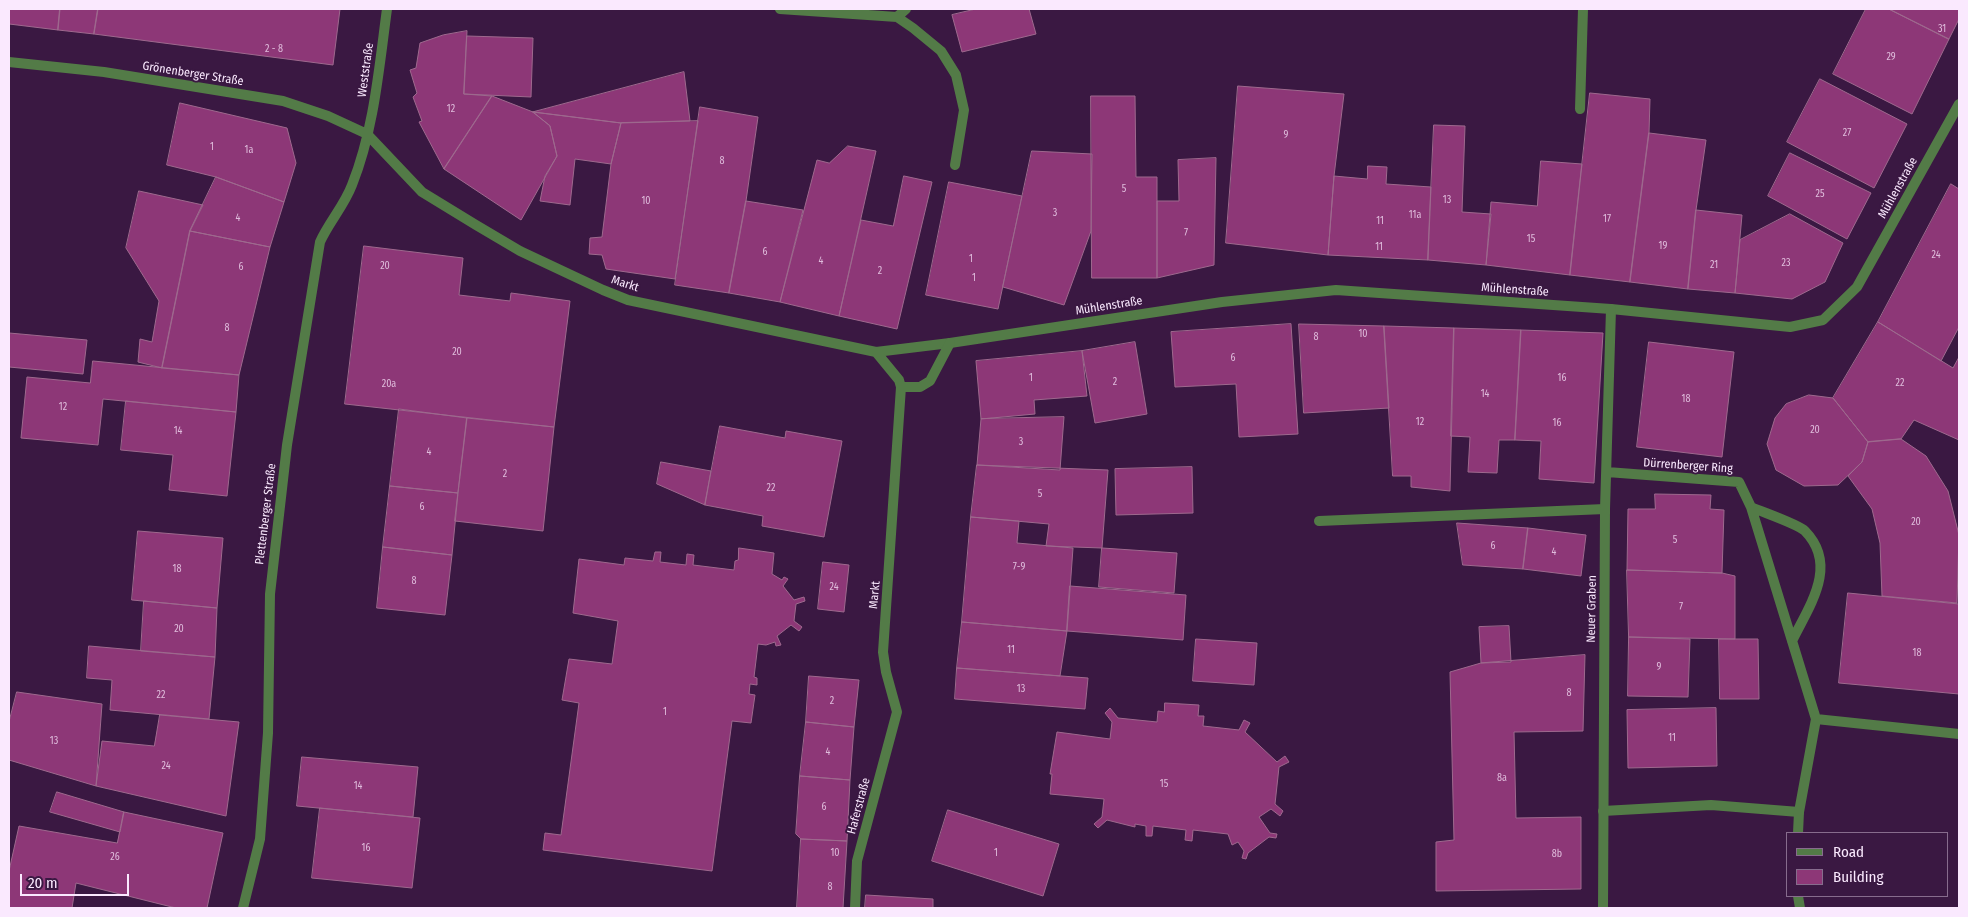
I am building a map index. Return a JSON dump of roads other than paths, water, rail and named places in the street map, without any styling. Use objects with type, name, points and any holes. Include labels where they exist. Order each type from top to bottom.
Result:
[{"type":"street","name":"Weststraße","points":[[367,134],[387,9]]},
{"type":"street","points":[[780,9],[896,18],[913,28],[941,51],[956,75],[964,110],[955,164]]},
{"type":"street","points":[[896,18],[906,9]]},
{"type":"street","points":[[1580,109],[1583,9]]},
{"type":"street","name":"Grönenberger Straße","points":[[9,62],[104,72],[283,101],[328,116],[367,134]]},
{"type":"street","name":"Mühlenstraße","points":[[950,343],[1222,302],[1336,290],[1611,310],[1790,327],[1823,320],[1857,287],[1959,104]]},
{"type":"street","name":"Markt","points":[[367,134],[422,192],[520,251],[628,300],[876,352],[950,343]]},
{"type":"street","name":"Plettenberger Straße","points":[[243,908],[260,839],[268,733],[270,594],[287,445],[320,242],[328,224],[352,186],[367,134]]},
{"type":"street","name":"Neuer Graben","points":[[1603,908],[1605,509],[1611,310]]},
{"type":"street","points":[[876,352],[899,380],[901,387],[920,387],[930,381],[950,343]]},
{"type":"street","name":"Markt","points":[[897,712],[886,672],[883,652],[901,387]]},
{"type":"street","name":"Dürrenberger Ring","points":[[1607,472],[1739,482],[1751,507],[1816,719],[1799,812],[1798,832]]},
{"type":"street","points":[[1751,507],[1804,530],[1820,555],[1822,580],[1792,641]]},
{"type":"street","points":[[1319,521],[1605,509]]},
{"type":"street","name":"Haferstraße","points":[[855,908],[857,861],[897,712]]},
{"type":"street","points":[[1816,719],[1959,734]]},
{"type":"street","points":[[1603,811],[1711,805],[1799,812]]}]
